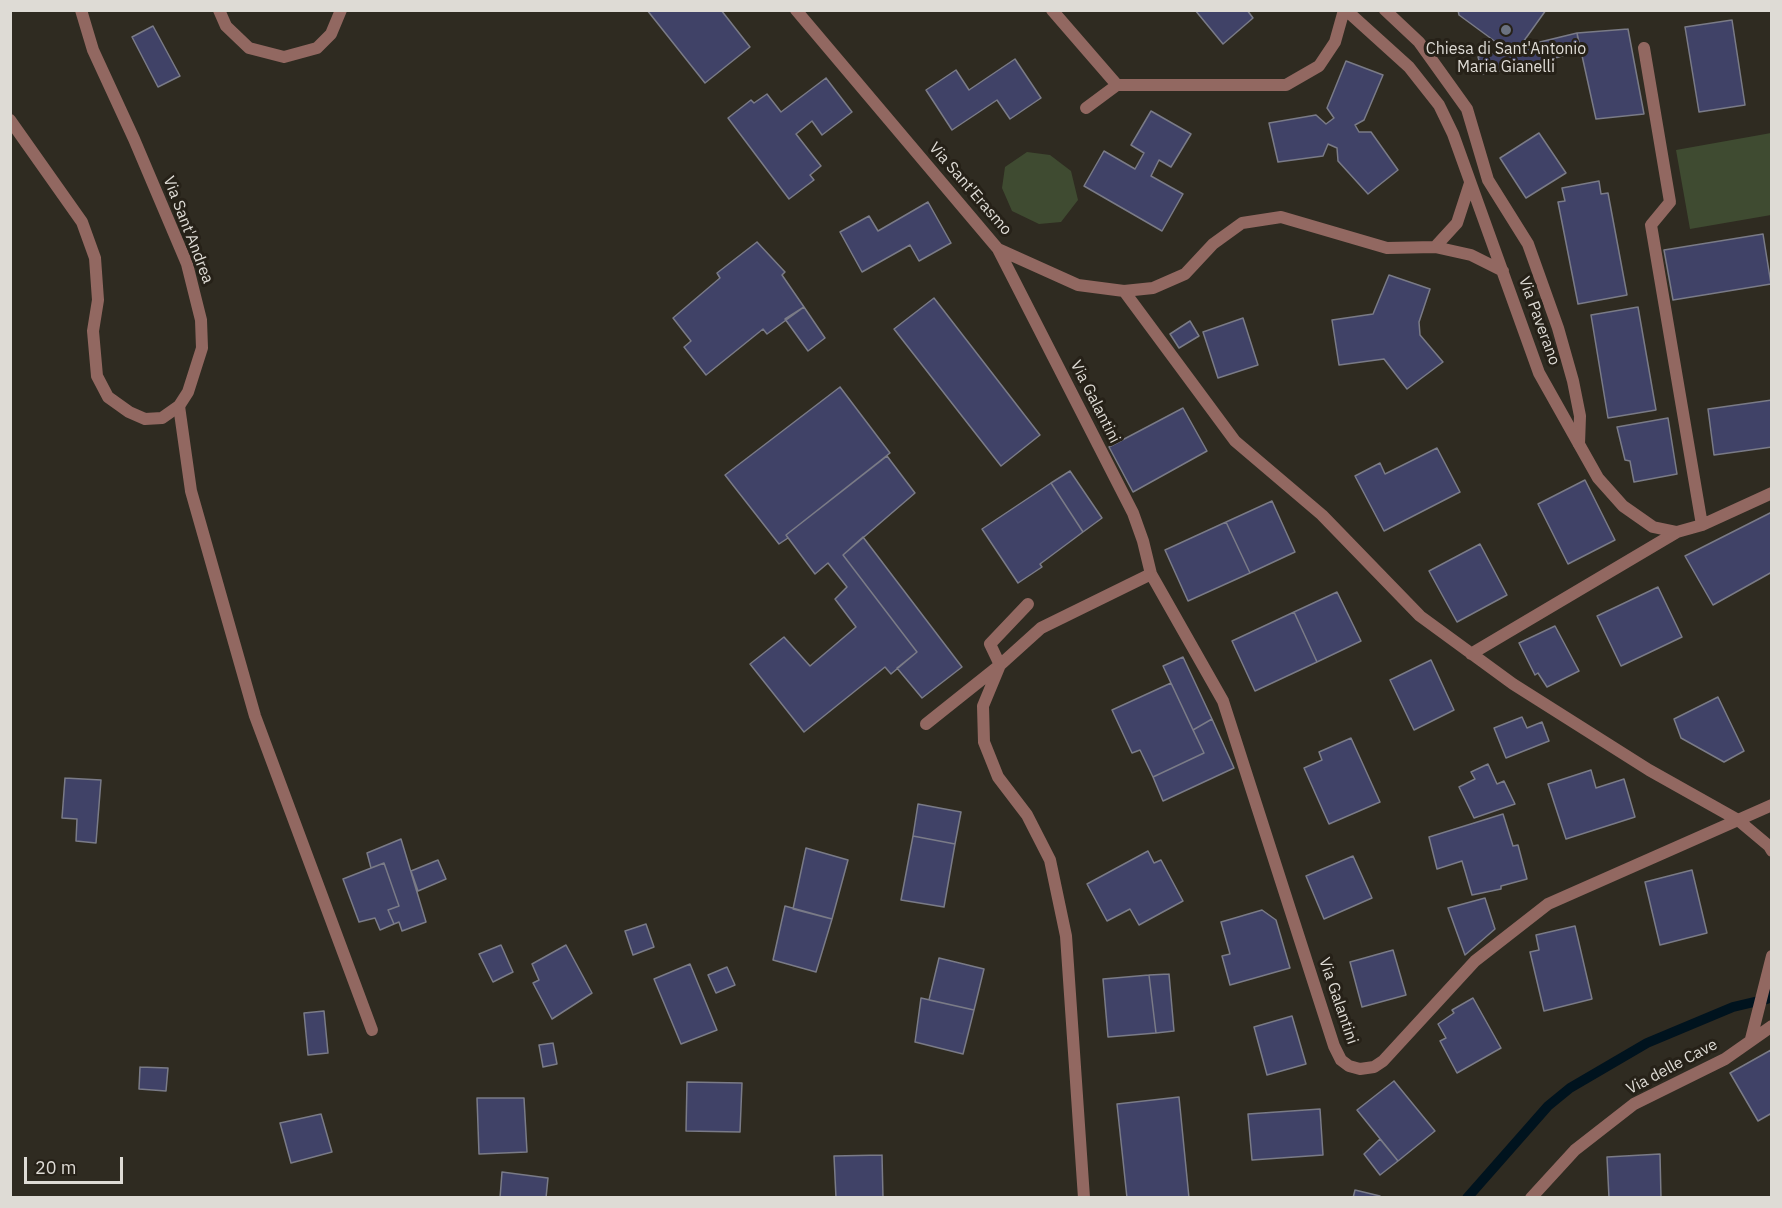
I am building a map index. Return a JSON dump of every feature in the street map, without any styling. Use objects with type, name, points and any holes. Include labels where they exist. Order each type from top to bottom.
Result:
[{"type":"street","name":"Via Sant'Andrea","points":[[81,10],[93,50],[134,138],[187,264],[201,320],[202,348],[188,392],[179,406]]},
{"type":"street","points":[[219,10],[226,26],[249,48],[284,57],[317,48],[331,34],[341,10]]},
{"type":"street","name":"Via Sant'Erasmo","points":[[796,10],[998,249],[1078,285],[1124,291],[1153,288],[1185,274],[1213,244],[1242,223],[1281,217],[1387,248],[1435,247],[1471,255],[1503,271]]},
{"type":"street","points":[[1052,10],[1118,85]]},
{"type":"street","points":[[1086,108],[1118,85],[1286,85],[1319,66],[1335,42],[1345,10]]},
{"type":"street","name":"Via Paverano","points":[[1345,10],[1409,67],[1439,105],[1453,134],[1539,373],[1598,478],[1623,506],[1653,527],[1677,532]]},
{"type":"street","points":[[1385,10],[1419,42],[1467,109],[1488,180],[1528,244],[1558,328],[1573,381],[1580,416],[1579,444]]},
{"type":"street","points":[[1644,48],[1670,202],[1651,225],[1702,525]]},
{"type":"street","points":[[10,120],[82,222],[95,258],[98,300],[93,331],[97,376],[108,397],[145,419],[162,418],[179,406],[191,491],[255,717],[372,1030]]},
{"type":"street","points":[[1435,247],[1457,223],[1470,183]]},
{"type":"street","name":"Via Galantini","points":[[998,249],[1133,513],[1151,574],[1223,701],[1334,1046],[1341,1060],[1349,1066],[1360,1069],[1374,1067],[1383,1061],[1475,961],[1548,904],[1772,805]]},
{"type":"street","points":[[1124,291],[1235,441],[1322,515],[1420,616],[1471,654],[1649,770],[1738,820],[1772,851]]},
{"type":"street","points":[[1471,654],[1677,532],[1702,525],[1772,492]]},
{"type":"street","points":[[926,724],[1000,665],[1041,628],[1151,574]]},
{"type":"street","points":[[1028,604],[990,644],[1000,665],[983,706],[984,742],[998,777],[1027,815],[1050,860],[1066,936],[1084,1197]]},
{"type":"street","points":[[1751,1039],[1772,956]]},
{"type":"street","name":"Via delle Cave","points":[[1531,1197],[1575,1150],[1634,1104],[1725,1059],[1772,1026]]},
{"type":"green space","points":[[1771,133],[1771,215],[1690,229],[1676,150]]},
{"type":"green space","points":[[1027,152],[1050,155],[1071,171],[1078,200],[1061,222],[1039,224],[1012,211],[1002,188],[1005,167]]},
{"type":"building","points":[[647,10],[721,10],[750,47],[705,83]]},
{"type":"building","points":[[1195,10],[1247,10],[1253,18],[1223,44]]},
{"type":"building","name":"Chiesa di Sant'Antonio Maria Gianelli","points":[[1458,10],[1546,10],[1521,45],[1504,48],[1459,15]]},
{"type":"building","points":[[1732,20],[1745,105],[1699,112],[1685,27]]},
{"type":"building","points":[[153,26],[180,76],[158,87],[132,37]]},
{"type":"building","points":[[1628,29],[1644,114],[1596,119],[1577,33]]},
{"type":"building","points":[[1577,33],[1580,50],[1531,66],[1483,74],[1478,57]]},
{"type":"building","points":[[1015,59],[1041,98],[1010,119],[997,100],[952,130],[926,90],[956,70],[969,90]]},
{"type":"building","points":[[1346,61],[1383,75],[1364,120],[1355,125],[1359,132],[1371,132],[1398,170],[1368,194],[1338,161],[1337,148],[1328,144],[1323,156],[1278,162],[1269,123],[1316,115],[1326,124],[1334,118],[1327,108]]},
{"type":"building","points":[[826,78],[852,112],[822,135],[812,121],[796,134],[821,166],[810,175],[814,180],[789,199],[728,118],[751,100],[754,103],[767,94],[781,112]]},
{"type":"building","points":[[1151,111],[1191,134],[1171,167],[1159,160],[1151,176],[1183,194],[1162,231],[1084,186],[1104,151],[1135,169],[1144,153],[1131,145]]},
{"type":"building","points":[[1539,133],[1566,173],[1526,198],[1500,158]]},
{"type":"building","points":[[1599,181],[1601,194],[1608,193],[1627,295],[1578,304],[1558,202],[1565,201],[1562,188]]},
{"type":"building","points":[[928,202],[951,243],[919,261],[910,245],[862,272],[840,232],[869,216],[878,231]]},
{"type":"building","points":[[1763,234],[1771,284],[1673,300],[1664,250]]},
{"type":"building","points":[[757,242],[785,272],[782,275],[804,307],[767,334],[763,329],[706,375],[684,347],[691,341],[673,318],[720,278],[717,273]]},
{"type":"building","points":[[1389,275],[1430,289],[1419,322],[1420,335],[1443,362],[1407,389],[1384,359],[1339,365],[1332,320],[1373,314]]},
{"type":"building","points":[[934,298],[1040,435],[1001,466],[894,329]]},
{"type":"building","points":[[804,307],[825,338],[808,351],[785,319]]},
{"type":"building","points":[[1638,307],[1656,410],[1608,418],[1591,315]]},
{"type":"building","points":[[1243,318],[1258,365],[1218,378],[1203,332]]},
{"type":"building","points":[[1190,321],[1199,336],[1179,348],[1170,334]]},
{"type":"building","points":[[840,387],[890,453],[786,535],[788,538],[779,544],[725,475]]},
{"type":"building","points":[[1772,400],[1772,447],[1714,455],[1708,409]]},
{"type":"building","points":[[1183,408],[1207,451],[1133,492],[1109,447]]},
{"type":"building","points":[[1668,418],[1677,474],[1634,482],[1630,461],[1625,460],[1617,427]]},
{"type":"building","points":[[1437,448],[1460,492],[1384,531],[1355,476],[1380,463],[1385,474]]},
{"type":"building","points":[[887,456],[915,493],[843,555],[917,652],[891,674],[885,667],[804,732],[750,664],[784,637],[810,666],[856,627],[835,599],[847,587],[828,563],[815,574],[786,535]]},
{"type":"building","points":[[1070,471],[1102,518],[1083,532],[1051,483]]},
{"type":"building","points":[[1585,480],[1615,540],[1568,564],[1538,504]]},
{"type":"building","points":[[1051,483],[1083,532],[1040,564],[1042,567],[1018,583],[982,529]]},
{"type":"building","points":[[1272,501],[1295,552],[1250,573],[1226,522]]},
{"type":"building","points":[[1772,512],[1772,572],[1713,605],[1685,556]]},
{"type":"building","points":[[1226,522],[1250,573],[1188,601],[1165,550]]},
{"type":"building","points":[[863,537],[962,667],[922,698],[897,668],[917,652],[843,555]]},
{"type":"building","points":[[1480,544],[1507,595],[1457,622],[1429,571]]},
{"type":"building","points":[[1658,587],[1682,637],[1621,666],[1597,616]]},
{"type":"building","points":[[1337,592],[1361,641],[1317,662],[1294,612]]},
{"type":"building","points":[[1294,612],[1317,662],[1255,691],[1232,641]]},
{"type":"building","points":[[1555,626],[1579,671],[1547,687],[1538,673],[1535,675],[1519,643]]},
{"type":"building","points":[[1183,657],[1212,719],[1193,730],[1163,666]]},
{"type":"building","points":[[1431,660],[1454,710],[1414,730],[1390,680]]},
{"type":"building","points":[[1171,683],[1204,753],[1153,777],[1140,750],[1132,753],[1112,710]]},
{"type":"building","points":[[1718,697],[1744,751],[1724,762],[1681,738],[1674,719]]},
{"type":"building","points":[[1522,717],[1527,728],[1542,722],[1549,741],[1506,758],[1494,728]]},
{"type":"building","points":[[1212,719],[1234,768],[1163,801],[1153,777],[1204,753],[1193,730]]},
{"type":"building","points":[[1351,738],[1380,802],[1329,824],[1304,768],[1322,760],[1319,752]]},
{"type":"building","points":[[1488,764],[1497,784],[1504,781],[1515,804],[1474,818],[1459,787],[1475,779],[1471,772]]},
{"type":"building","points":[[1591,770],[1596,788],[1624,779],[1635,817],[1566,839],[1548,784]]},
{"type":"building","points":[[65,778],[101,780],[96,843],[76,841],[77,819],[62,818]]},
{"type":"building","points":[[918,804],[961,812],[955,844],[913,836]]},
{"type":"building","points":[[1503,814],[1513,846],[1518,845],[1527,879],[1501,886],[1501,889],[1472,895],[1462,861],[1437,869],[1429,837]]},
{"type":"building","points":[[913,836],[955,844],[944,907],[901,900]]},
{"type":"building","points":[[401,839],[426,922],[402,931],[399,922],[394,924],[388,910],[399,906],[384,863],[371,868],[367,853]]},
{"type":"building","points":[[806,848],[848,860],[832,919],[793,909]]},
{"type":"building","points":[[1148,851],[1154,863],[1161,860],[1183,901],[1139,925],[1130,909],[1107,921],[1087,884]]},
{"type":"building","points":[[1353,856],[1372,898],[1324,919],[1306,876]]},
{"type":"building","points":[[438,860],[446,879],[418,891],[411,871]]},
{"type":"building","points":[[384,863],[399,906],[388,910],[394,924],[380,930],[375,918],[359,922],[343,879]]},
{"type":"building","points":[[1692,870],[1707,933],[1660,945],[1645,882]]},
{"type":"building","points":[[1485,898],[1495,929],[1465,955],[1448,908]]},
{"type":"building","points":[[785,906],[832,919],[816,972],[773,960]]},
{"type":"building","points":[[1262,910],[1276,920],[1290,968],[1230,985],[1222,956],[1230,954],[1221,922]]},
{"type":"building","points":[[646,924],[654,947],[633,955],[625,931]]},
{"type":"building","points":[[1575,926],[1592,999],[1544,1011],[1530,952],[1539,950],[1536,935]]},
{"type":"building","points":[[501,945],[513,972],[493,982],[479,954]]},
{"type":"building","points":[[566,945],[592,993],[552,1019],[533,983],[539,980],[532,964]]},
{"type":"building","points":[[1393,950],[1406,995],[1362,1007],[1350,962]]},
{"type":"building","points":[[939,958],[984,969],[974,1010],[929,1000]]},
{"type":"building","points":[[690,964],[717,1030],[681,1044],[654,979]]},
{"type":"building","points":[[727,967],[735,985],[716,993],[708,975]]},
{"type":"building","points":[[1169,974],[1174,1031],[1156,1033],[1149,975]]},
{"type":"building","points":[[1149,975],[1156,1033],[1108,1037],[1103,979]]},
{"type":"building","points":[[921,998],[974,1010],[963,1054],[915,1042]]},
{"type":"building","points":[[1473,998],[1501,1048],[1457,1073],[1440,1041],[1446,1038],[1438,1024],[1454,1013],[1452,1010]]},
{"type":"building","points":[[324,1011],[328,1053],[308,1055],[304,1013]]},
{"type":"building","points":[[1292,1016],[1306,1064],[1267,1075],[1254,1027]]},
{"type":"building","points":[[553,1043],[557,1064],[543,1067],[539,1045]]},
{"type":"building","points":[[1771,1050],[1772,1113],[1758,1121],[1730,1073]]},
{"type":"building","points":[[140,1067],[168,1068],[166,1091],[139,1089]]},
{"type":"building","points":[[1394,1081],[1435,1131],[1398,1161],[1357,1110]]},
{"type":"building","points":[[687,1082],[742,1083],[740,1132],[686,1131]]},
{"type":"building","points":[[1179,1097],[1189,1198],[1127,1198],[1117,1104]]},
{"type":"building","points":[[477,1098],[524,1098],[527,1152],[479,1154]]},
{"type":"building","points":[[1320,1109],[1323,1155],[1252,1160],[1248,1114]]},
{"type":"building","points":[[321,1114],[332,1152],[291,1163],[280,1123]]},
{"type":"building","points":[[1380,1139],[1398,1161],[1380,1175],[1364,1154]]},
{"type":"building","points":[[1660,1154],[1661,1198],[1609,1198],[1607,1157]]},
{"type":"building","points":[[882,1155],[883,1198],[836,1198],[834,1156]]},
{"type":"building","points":[[502,1172],[548,1178],[546,1198],[500,1198]]},
{"type":"building","points":[[1355,1190],[1380,1196],[1380,1198],[1353,1198]]},
{"type":"waterway","points":[[1467,1198],[1548,1106],[1570,1088],[1647,1043],[1733,1007],[1767,999],[1772,994]]},
{"type":"place","name":"Chiesa di Sant'Antonio Maria Gianelli","points":[[1506,30]]}]
